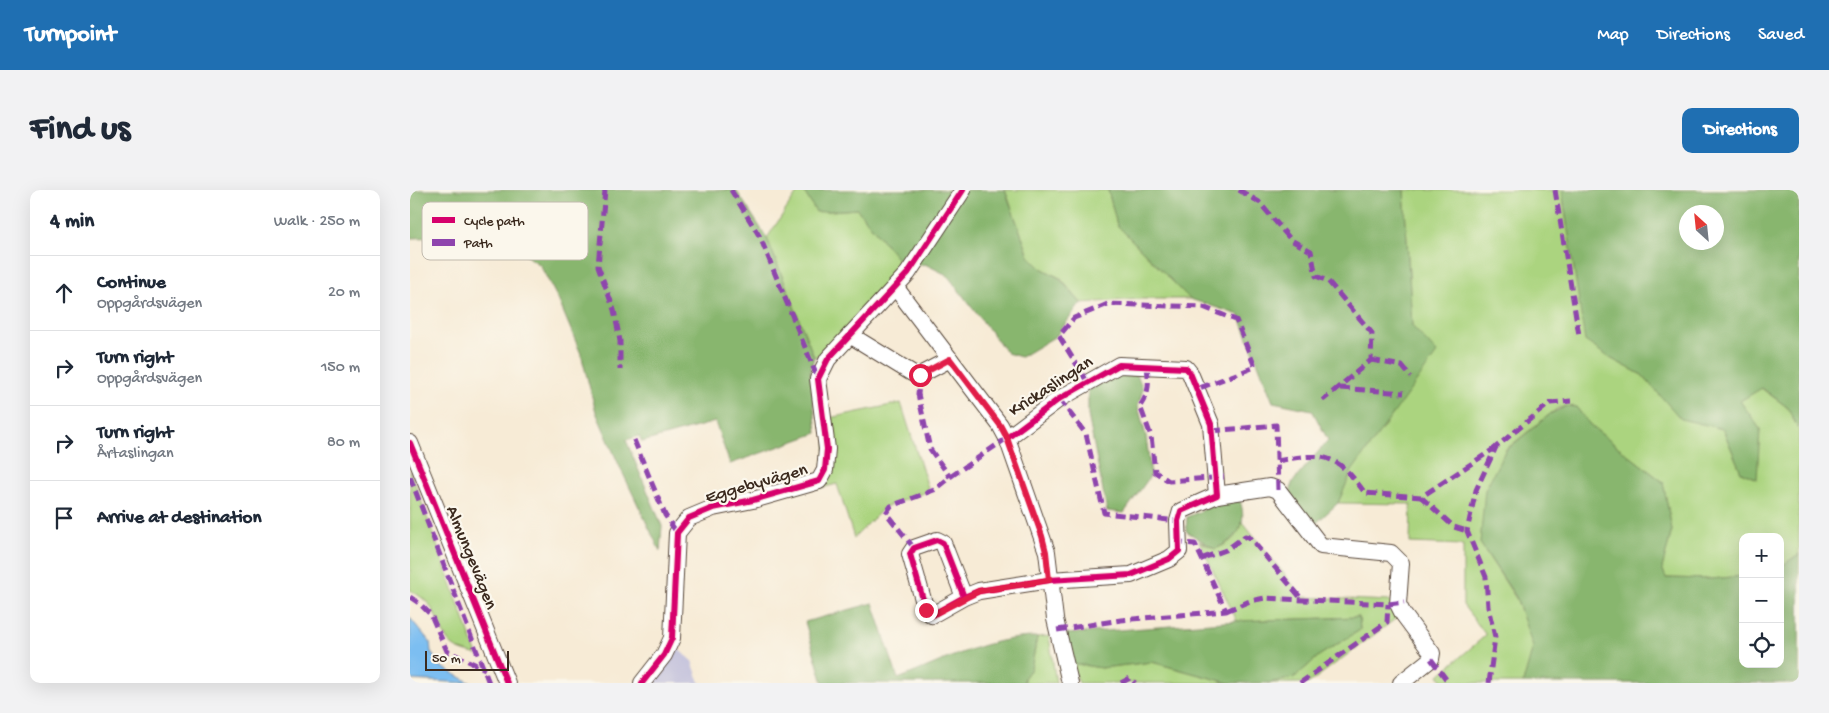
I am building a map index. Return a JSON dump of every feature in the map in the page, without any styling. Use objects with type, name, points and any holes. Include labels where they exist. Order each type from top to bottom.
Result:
[{"type":"street","name":"Eggebyvägen","points":[[642,683],[664,655],[672,638],[677,533],[689,518],[713,508],[754,500],[819,481],[825,470],[827,449],[818,379],[828,359],[896,288],[963,190]]},
{"type":"street","points":[[896,288],[1000,425],[1007,438],[1042,536],[1055,619],[1070,683]]},
{"type":"street","points":[[850,335],[912,373],[920,375],[950,359]]},
{"type":"street","name":"Krickaslingan","points":[[1007,438],[1059,398],[1119,365],[1186,368],[1190,373],[1211,424],[1217,495]]},
{"type":"street","name":"Almungevägen","points":[[410,443],[507,683]]},
{"type":"street","points":[[964,597],[979,591],[1049,580],[1131,575],[1169,559],[1179,550],[1178,521],[1181,512],[1217,495],[1270,487],[1278,490],[1321,546],[1391,553],[1401,563],[1398,604],[1403,614],[1432,653],[1431,659],[1401,683]]},
{"type":"shaded area","points":[[678,649],[692,661],[700,683],[650,683]]},
{"type":"green space","points":[[410,190],[736,190],[767,238],[814,357],[810,373],[817,433],[730,464],[715,422],[642,442],[639,436],[626,440],[662,526],[660,551],[596,412],[581,354],[558,299],[540,265],[533,260],[588,260],[588,202],[422,202],[422,238],[410,238]]},
{"type":"green space","points":[[799,190],[803,190],[817,212],[857,209],[905,268],[821,355],[814,357],[767,238]]},
{"type":"green space","points":[[803,190],[1005,190],[1029,256],[1041,268],[1059,278],[1081,303],[1056,336],[1021,357],[1007,353],[947,275],[925,264],[905,268],[857,209],[816,212]]},
{"type":"green space","points":[[1005,190],[1108,190],[1117,225],[1190,299],[1140,299],[1081,303],[1060,278],[1041,268],[1029,256]]},
{"type":"green space","points":[[1108,190],[1404,190],[1412,326],[1437,353],[1352,471],[1338,503],[1314,525],[1290,497],[1292,483],[1328,440],[1312,410],[1273,402],[1239,315],[1190,299],[1117,225]]},
{"type":"green space","points":[[1404,190],[1562,190],[1569,236],[1610,358],[1642,375],[1681,418],[1723,429],[1741,472],[1756,479],[1760,429],[1740,401],[1761,388],[1787,407],[1799,430],[1799,554],[1784,564],[1784,533],[1739,533],[1739,576],[1711,579],[1666,578],[1662,568],[1672,530],[1663,482],[1591,426],[1576,407],[1558,408],[1505,450],[1480,543],[1517,600],[1534,648],[1523,683],[1444,683],[1439,675],[1486,635],[1463,605],[1463,545],[1410,543],[1411,504],[1338,503],[1412,326]]},
{"type":"green space","points":[[1562,190],[1799,190],[1799,430],[1787,407],[1762,388],[1740,401],[1760,429],[1757,479],[1741,472],[1723,429],[1681,419],[1642,375],[1610,358],[1585,341]]},
{"type":"green space","points":[[1118,373],[1137,375],[1143,389],[1138,406],[1146,436],[1151,475],[1124,513],[1107,511],[1088,415],[1088,391]]},
{"type":"green space","points":[[901,403],[929,491],[885,507],[854,538],[837,484],[821,488],[829,418]]},
{"type":"green space","points":[[1566,406],[1576,407],[1591,426],[1663,482],[1672,530],[1662,568],[1666,578],[1711,579],[1739,576],[1739,668],[1784,668],[1784,564],[1799,554],[1799,683],[1523,683],[1533,647],[1516,597],[1480,543],[1485,490],[1505,451],[1550,414]]},
{"type":"green space","points":[[410,470],[477,655],[452,645],[427,602],[410,590]]},
{"type":"green space","points":[[1239,498],[1242,507],[1242,523],[1235,535],[1223,545],[1215,549],[1186,531],[1187,517],[1212,506]]},
{"type":"green space","points":[[1242,522],[1303,597],[1390,601],[1398,617],[1309,683],[1268,683],[1294,678],[1320,655],[1360,630],[1359,617],[1237,621],[1199,541],[1215,549],[1220,547],[1235,536]]},
{"type":"green space","points":[[873,603],[898,679],[966,651],[1001,641],[1037,637],[1031,669],[1024,678],[1024,683],[823,683],[805,622]]},
{"type":"green space","points":[[1359,617],[1360,630],[1320,655],[1294,678],[1268,683],[1229,683],[1152,662],[1101,668],[1071,663],[1066,634],[1237,621]]},
{"type":"green space","points":[[1049,636],[1056,683],[1024,683],[1024,678],[1031,669],[1037,637]]},
{"type":"green space","points":[[1152,662],[1229,683],[1079,683],[1071,663],[1101,668]]},
{"type":"water","points":[[410,618],[430,642],[431,652],[440,666],[471,683],[410,680]]},
{"type":"marked path","points":[[605,190],[598,266],[614,310],[620,341],[620,370]]},
{"type":"marked path","points":[[731,190],[760,237],[818,379]]},
{"type":"marked path","points":[[1239,190],[1259,202],[1291,240],[1311,251],[1316,276],[1328,281],[1372,333],[1371,360],[1323,400]]},
{"type":"marked path","points":[[1555,190],[1579,335]]},
{"type":"marked path","points":[[1088,383],[1059,336],[1074,318],[1108,304],[1203,307],[1236,320],[1255,367],[1197,389]]},
{"type":"marked path","points":[[1371,360],[1402,366],[1411,377]]},
{"type":"marked path","points":[[1147,367],[1148,387],[1146,396],[1140,406],[1151,436],[1155,472],[1169,481],[1224,477]]},
{"type":"marked path","points":[[920,375],[918,394],[930,449],[950,477]]},
{"type":"marked path","points":[[1340,388],[1404,393]]},
{"type":"marked path","points":[[1059,399],[1086,434],[1104,513],[1178,521]]},
{"type":"marked path","points":[[1489,683],[1495,637],[1488,607],[1486,577],[1467,531],[1476,490],[1496,447],[1550,403],[1571,401]]},
{"type":"marked path","points":[[1212,431],[1276,425],[1278,490]]},
{"type":"marked path","points":[[914,548],[886,513],[891,506],[934,490],[1007,438]]},
{"type":"marked path","points":[[634,440],[665,515],[677,533]]},
{"type":"marked path","points":[[1277,461],[1306,457],[1328,459],[1346,470],[1365,493],[1421,497],[1495,448]]},
{"type":"marked path","points":[[410,477],[489,683]]},
{"type":"marked path","points":[[1421,497],[1454,527],[1467,531]]},
{"type":"marked path","points":[[1203,558],[1226,550],[1245,536],[1249,537],[1301,598]]},
{"type":"marked path","points":[[1057,630],[1121,620],[1226,611],[1195,544],[1180,543]]},
{"type":"marked path","points":[[410,597],[431,615],[447,651],[485,669]]},
{"type":"marked path","points":[[1226,611],[1250,601],[1265,598],[1388,604],[1404,602]]},
{"type":"marked path","points":[[1300,683],[1387,622],[1388,604]]},
{"type":"marked path","points":[[1431,659],[1449,683]]},
{"type":"marked path","points":[[1121,683],[1130,678],[1135,683]]},
{"type":"cycle path","points":[[642,683],[664,655],[672,638],[677,533],[689,518],[713,508],[753,500],[819,481],[825,470],[827,449],[818,379],[828,359],[908,273],[963,190]]},
{"type":"cycle path","points":[[964,597],[932,615],[926,610],[910,554],[914,548],[937,540],[943,543],[964,597],[979,591],[1049,580],[1131,575],[1169,559],[1179,551],[1178,521],[1181,511],[1217,495],[1211,424],[1190,373],[1186,368],[1119,365],[1059,399],[1007,438]]},
{"type":"cycle path","points":[[410,443],[507,683]]},
{"type":"route","points":[[920,375],[950,359],[1000,425],[1007,438],[1042,536],[1049,580],[979,591],[932,615],[926,610]]}]
